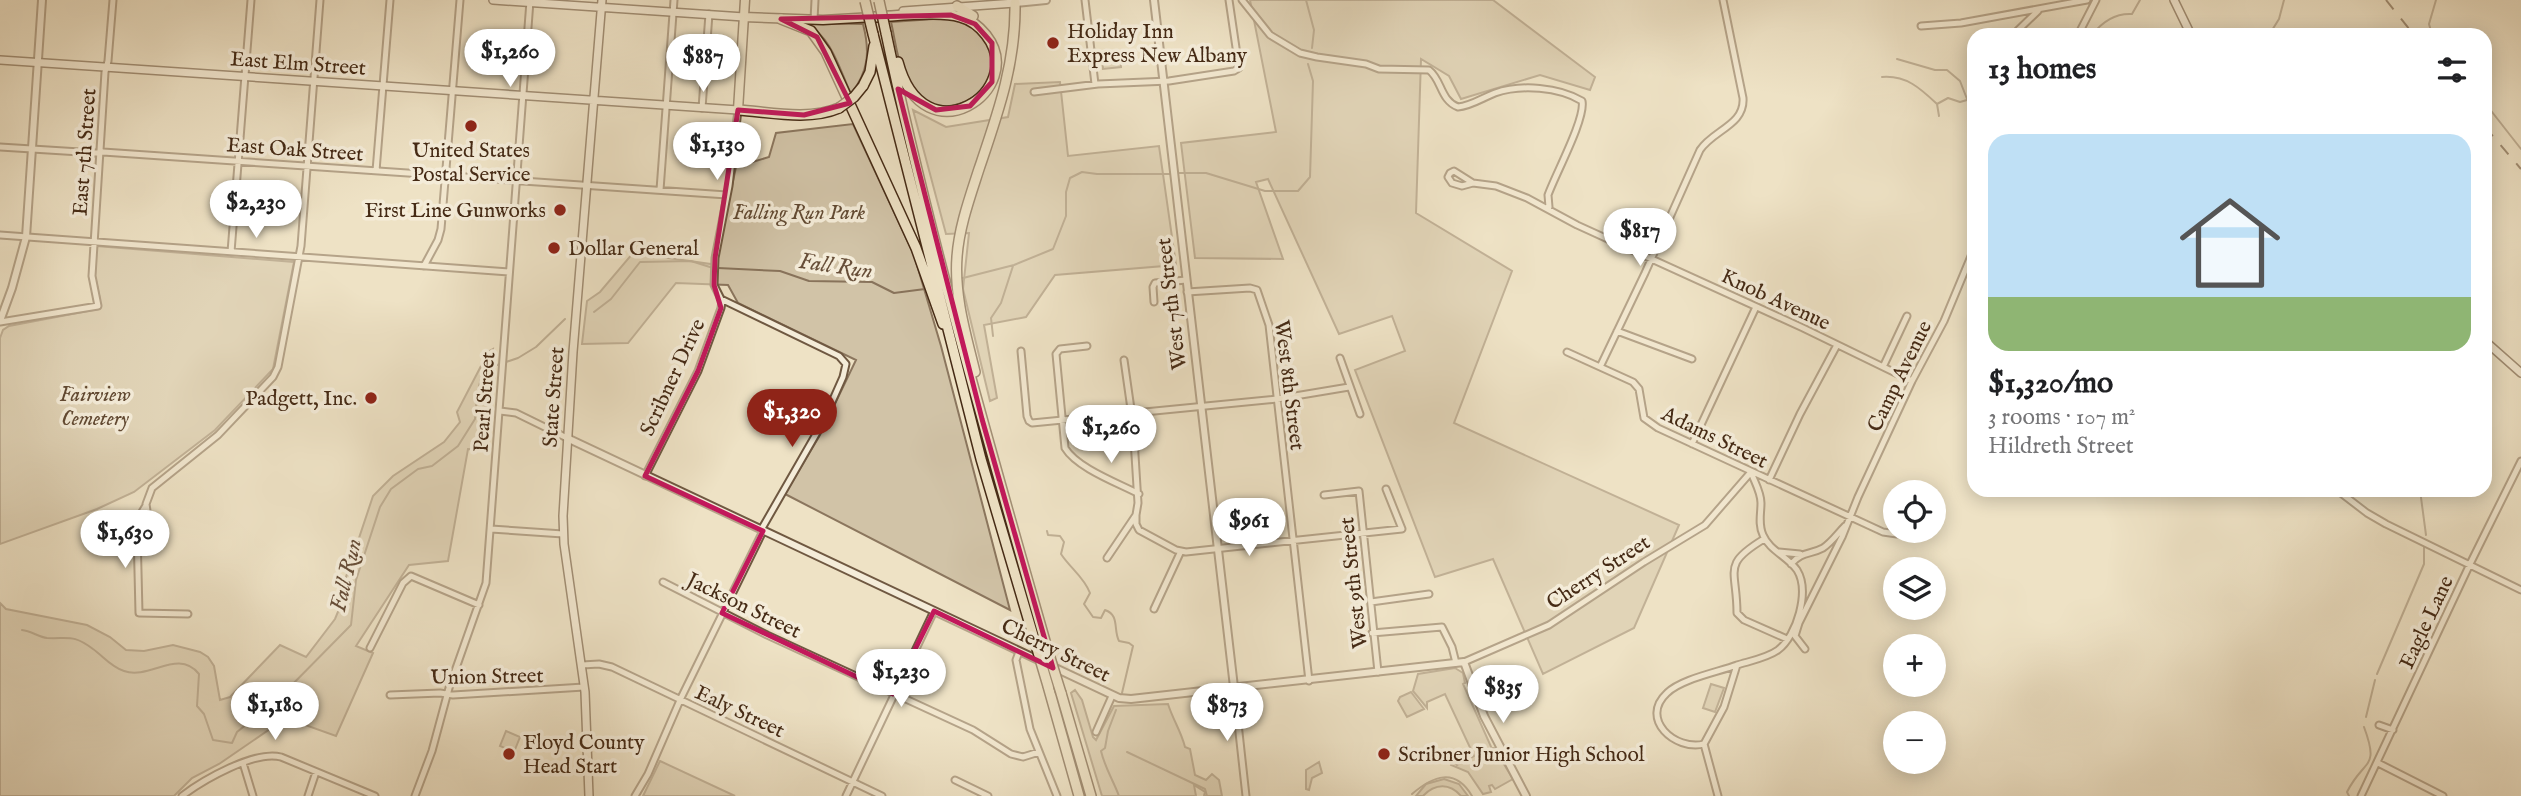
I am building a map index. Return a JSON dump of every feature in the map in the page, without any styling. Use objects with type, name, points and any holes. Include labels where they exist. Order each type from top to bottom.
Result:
[{"type":"highway","points":[[873,1],[879,35],[935,253],[944,305],[981,459],[1079,796]]},
{"type":"highway","points":[[982,419],[978,384],[958,296],[957,258],[963,219],[1009,77],[1015,1]]},
{"type":"highway","points":[[879,35],[893,41],[902,78],[912,95],[928,106],[946,111],[970,106],[988,90],[995,64],[992,43],[986,26],[953,3]]},
{"type":"highway","points":[[875,16],[960,16],[975,24],[992,43]]},
{"type":"highway","points":[[781,19],[811,31],[826,52],[916,248],[960,369]]},
{"type":"highway","points":[[738,110],[804,115],[830,112],[839,108],[863,86],[870,72],[879,35]]},
{"type":"highway","points":[[879,35],[900,98],[982,419],[1091,796]]},
{"type":"main road","points":[[493,0],[601,4],[673,12],[814,20],[875,16],[953,3],[1015,1]]},
{"type":"main road","name":"Scribner Drive","points":[[738,110],[746,0]]},
{"type":"main road","points":[[2174,0],[2188,28]]},
{"type":"main road","name":"State Street","points":[[589,796],[582,665],[563,534],[601,4]]},
{"type":"main road","name":"East Elm Street","points":[[0,60],[107,64],[244,77],[738,110]]},
{"type":"main road","points":[[2492,347],[2521,373]]},
{"type":"street","points":[[0,322],[26,237],[42,0]]},
{"type":"street","name":"East 7th Street","points":[[0,322],[98,306],[92,276],[93,242],[113,0]]},
{"type":"street","points":[[231,252],[251,0]]},
{"type":"street","points":[[188,614],[139,613],[137,528],[152,488],[218,435],[276,372],[300,257],[320,0]]},
{"type":"street","points":[[376,171],[390,0]]},
{"type":"street","points":[[424,266],[440,235],[460,0]]},
{"type":"street","points":[[660,190],[674,0]]},
{"type":"street","points":[[814,20],[815,0]]},
{"type":"street","points":[[1015,1],[1046,0]]},
{"type":"street","points":[[1085,0],[1095,84]]},
{"type":"street","name":"West 7th Street","points":[[1154,0],[1234,687]]},
{"type":"street","points":[[1034,92],[1231,72],[1239,68],[1230,0]]},
{"type":"street","points":[[1242,0],[1264,29],[1292,50],[1317,58],[1366,64],[1379,69],[1429,70],[1434,74],[1446,100],[1458,107],[1497,93],[1523,89],[1563,92],[1578,98],[1584,103],[1548,195],[1549,208]]},
{"type":"street","points":[[1600,367],[1700,150],[1712,135],[1738,118],[1742,109],[1743,98],[1723,0]]},
{"type":"street","points":[[1921,26],[1961,23],[2038,11],[2087,0]]},
{"type":"street","points":[[2082,28],[2096,0]]},
{"type":"street","name":"Pearl Street","points":[[415,796],[486,583],[530,1]]},
{"type":"street","points":[[2020,28],[2038,11]]},
{"type":"street","points":[[702,108],[709,14]]},
{"type":"street","name":"Scribner Drive","points":[[645,476],[698,371],[722,308],[714,285],[715,258],[727,195],[738,110]]},
{"type":"street","name":"East Oak Street","points":[[0,147],[96,153],[99,151],[727,195]]},
{"type":"street","name":"Knob Avenue","points":[[1473,183],[1507,189],[1549,208],[1577,225],[1912,381]]},
{"type":"street","points":[[0,235],[509,272]]},
{"type":"street","name":"Camp Avenue","points":[[1805,649],[1797,640],[1796,631],[1912,381],[1944,321],[1967,266]]},
{"type":"street","points":[[1154,302],[1155,283],[1185,280]]},
{"type":"street","name":"West 8th Street","points":[[1187,292],[1250,288],[1257,290],[1269,325],[1309,681]]},
{"type":"street","points":[[635,796],[648,774],[680,700],[762,531],[823,422],[844,377],[846,364],[839,356],[721,299]]},
{"type":"street","points":[[1692,444],[1756,307]]},
{"type":"street","points":[[1883,367],[1907,316]]},
{"type":"street","points":[[1617,331],[1692,359]]},
{"type":"street","points":[[1769,480],[1837,345]]},
{"type":"street","points":[[1087,346],[1059,349],[1056,354],[1063,442],[1070,456],[1080,464],[1139,494]]},
{"type":"street","points":[[1021,351],[1022,379],[1029,421],[1132,415],[1277,399],[1349,387]]},
{"type":"street","name":"Adams Street","points":[[1567,352],[1637,386],[1642,415],[1647,421],[1883,532]]},
{"type":"street","points":[[1340,358],[1360,415]]},
{"type":"street","points":[[1124,360],[1139,494],[1136,524],[1139,530],[1181,551],[1218,550],[1402,529],[1386,489]]},
{"type":"street","name":"Cherry Street","points":[[500,411],[524,417],[1112,696],[1131,699],[1460,663],[1549,625],[1705,525],[1751,472]]},
{"type":"street","name":"Eagle Lane","points":[[2361,796],[2470,564],[2518,474],[2521,461]]},
{"type":"street","points":[[1704,744],[1681,744],[1668,736],[1662,728],[1658,720],[1658,708],[1667,693],[1774,652],[1787,639],[1804,595],[1801,579],[1791,564],[1764,539],[1760,525],[1760,496],[1751,472]]},
{"type":"street","name":"West 9th Street","points":[[1324,495],[1359,491],[1378,672]]},
{"type":"street","points":[[2346,497],[2386,524],[2521,590]]},
{"type":"street","points":[[146,504],[150,531]]},
{"type":"street","points":[[1108,558],[1136,515]]},
{"type":"street","points":[[1773,548],[1786,554],[1801,554],[1821,548],[1847,524]]},
{"type":"street","points":[[491,529],[563,534]]},
{"type":"street","points":[[1764,539],[1744,552],[1735,562],[1737,613],[1744,620],[1787,639]]},
{"type":"street","points":[[1154,609],[1181,551]]},
{"type":"street","points":[[1791,564],[1801,554]]},
{"type":"street","points":[[370,648],[403,583],[411,576],[479,605]]},
{"type":"street","name":"Jackson Street","points":[[663,582],[722,613],[974,730],[1011,754],[1023,757],[1039,752]]},
{"type":"street","points":[[1371,602],[1429,594]]},
{"type":"street","points":[[846,796],[934,611]]},
{"type":"street","points":[[1372,633],[1442,627],[1526,796]]},
{"type":"street","points":[[1019,652],[1016,660],[1030,729],[1057,796]]},
{"type":"street","name":"Ealy Street","points":[[582,665],[612,667],[883,796]]},
{"type":"street","points":[[1718,796],[1704,744],[1724,707],[1737,665]]},
{"type":"street","name":"Union Street","points":[[390,695],[448,695],[584,687]]},
{"type":"street","points":[[1234,687],[1246,796]]},
{"type":"street","points":[[1096,732],[1112,696]]},
{"type":"street","points":[[2379,725],[2393,730]]},
{"type":"street","points":[[182,796],[199,784],[256,757],[274,755],[375,796]]},
{"type":"street","points":[[243,763],[253,796]]},
{"type":"street","points":[[2378,763],[2443,796]]},
{"type":"street","points":[[308,796],[316,772]]},
{"type":"street","points":[[956,780],[988,796]]},
{"type":"highlighted area","points":[[951,15],[975,24],[992,43],[992,82],[970,106],[936,110],[898,89],[982,419],[1053,668],[934,611],[893,694],[722,613],[763,531],[645,476],[698,371],[721,308],[714,285],[715,258],[738,110],[804,115],[850,103],[817,37],[781,19]]},
{"type":"green space","points":[[1250,0],[1493,0],[1595,77],[1590,90],[1540,75],[1461,99],[1449,76],[1421,59],[1416,213],[1512,271],[1454,423],[1679,525],[1634,628],[1543,674],[1493,559],[1435,577],[1355,370],[1405,351],[1392,316],[1339,334],[1268,179],[1256,182],[1283,259],[1195,258],[1181,143],[1276,132]]},
{"type":"green space","points":[[948,18],[970,25],[981,34],[992,56],[992,67],[984,87],[967,101],[955,105],[934,105],[925,100],[905,77],[891,22]]},
{"type":"green space","points":[[806,23],[863,24],[867,43],[865,69],[851,94],[828,45],[815,29]]},
{"type":"green space","points":[[1120,56],[1121,67],[1103,69],[1102,58]]},
{"type":"green space","points":[[1060,82],[1068,156],[1159,146],[1176,265],[1055,275],[1026,317],[984,325],[997,398],[990,401],[963,289],[969,233],[946,234],[913,110],[946,127],[1008,117],[1015,84]]},
{"type":"green space","name":"Falling Run Park","points":[[853,124],[914,255],[941,346],[1010,610],[785,494],[820,435],[856,360],[738,303],[728,285],[676,283],[628,343],[582,344],[587,301],[600,292],[633,253],[718,265],[718,251],[736,167],[769,157],[776,133]]},
{"type":"green space","name":"Fairview Cemetery","points":[[96,246],[294,262],[273,369],[215,430],[134,492],[97,509],[0,544],[0,338],[3,330],[9,326],[99,309],[100,299],[95,276]]},
{"type":"green space","points":[[493,349],[486,450],[468,449],[448,561],[409,565],[356,646],[373,653],[336,736],[286,718],[219,764],[192,778],[174,796],[0,796],[0,603],[6,609],[87,625],[110,637],[126,650],[144,651],[173,645],[200,652],[208,657],[214,666],[220,700],[230,697],[280,645],[306,657],[335,619],[373,496],[393,476],[444,442],[460,422],[457,412],[486,353]]},
{"type":"green space","points":[[1455,668],[1463,673],[1463,684],[1492,749],[1494,748],[1513,779],[1495,789],[1492,785],[1489,786],[1491,792],[1483,794],[1468,772],[1451,765],[1454,760],[1457,765],[1474,756],[1445,694],[1427,702],[1427,708],[1413,691],[1418,674]]},
{"type":"green space","points":[[1711,684],[1724,688],[1715,712],[1703,708]]},
{"type":"green space","points":[[1075,690],[1082,700],[1096,740],[1114,706],[1168,704],[1185,747],[1190,749],[1195,775],[1206,780],[1212,774],[1219,780],[1222,796],[1204,796],[1205,792],[1194,785],[1196,796],[1102,796],[1071,693]]},
{"type":"green space","points":[[1411,692],[1424,709],[1407,717],[1398,701],[1400,697]]},
{"type":"green space","points":[[506,731],[520,737],[514,752],[500,746]]},
{"type":"green space","points":[[660,761],[735,796],[643,796]]},
{"type":"green space","points":[[1319,762],[1322,773],[1312,778],[1309,790],[1306,789],[1306,770]]},
{"type":"green space","points":[[1444,779],[1459,784],[1468,796],[1461,796],[1442,786],[1423,796],[1416,796],[1426,784]]},
{"type":"waterway","name":"Fall Run","points":[[1306,0],[1314,30],[1312,48]]},
{"type":"waterway","points":[[2098,28],[2109,19],[2132,14],[2140,0]]},
{"type":"waterway","points":[[2273,28],[2284,0]]},
{"type":"waterway","points":[[2430,28],[2436,0]]},
{"type":"waterway","points":[[1897,59],[1935,70],[1947,70],[1960,81],[1967,99]]},
{"type":"waterway","name":"Fall Run","points":[[1179,173],[1206,173],[1265,191],[1298,191],[1310,177],[1313,81],[1308,64]]},
{"type":"waterway","points":[[1882,77],[1905,80],[1937,104]]},
{"type":"waterway","points":[[1939,116],[1937,104],[1948,98],[1960,102],[1967,100]]},
{"type":"waterway","points":[[2492,112],[2521,149]]},
{"type":"waterway","name":"Fall Run","points":[[963,278],[1014,265],[1053,249],[1066,216],[1066,192],[1070,178],[1082,172],[1171,174]]},
{"type":"waterway","name":"Fall Run","points":[[594,312],[611,299],[640,262],[691,261],[713,268]]},
{"type":"waterway","points":[[993,336],[991,318],[1001,303],[1013,266]]},
{"type":"waterway","name":"Fall Run","points":[[718,268],[780,271],[809,281],[872,282],[894,293],[925,289]]},
{"type":"waterway","name":"Fall Run","points":[[22,630],[47,638],[71,638],[80,641],[124,671],[144,672],[173,664],[191,667],[199,674],[197,706],[204,714],[213,740],[232,743],[237,732],[279,698],[351,625],[356,580],[380,507],[391,489],[418,469],[432,466],[458,446],[475,419],[481,378],[494,366],[518,358],[536,347],[565,319]]},
{"type":"waterway","points":[[2421,497],[2426,535]]},
{"type":"waterway","points":[[1047,531],[1048,535],[1060,536],[1064,542],[1061,554],[1087,587],[1090,593],[1084,604],[1093,617],[1101,618],[1105,610],[1110,612],[1119,641],[1133,646],[1122,693]]},
{"type":"waterway","points":[[2377,674],[2424,564],[2424,546]]},
{"type":"waterway","points":[[2366,717],[2375,680]]},
{"type":"waterway","points":[[1116,710],[1105,748],[1101,751],[1119,796]]},
{"type":"waterway","points":[[2349,796],[2347,792],[2370,757],[2369,741],[2364,727]]},
{"type":"waterway","points":[[1127,752],[1205,789],[1207,796]]},
{"type":"waterway","points":[[1412,794],[1428,783],[1444,777],[1458,781],[1472,796]]},
{"type":"railway","points":[[2386,0],[2408,28]]},
{"type":"railway","points":[[2492,135],[2521,169]]},
{"type":"place","name":"Holiday Inn Express New Albany","points":[[1053,43]]},
{"type":"place","name":"United States Postal Service","points":[[471,126]]},
{"type":"place","name":"First Line Gunworks","points":[[560,210]]},
{"type":"place","name":"Dollar General","points":[[554,248]]},
{"type":"place","name":"Padgett, Inc.","points":[[371,398]]},
{"type":"place","name":"Floyd County Head Start","points":[[509,754]]},
{"type":"place","name":"Scribner Junior High School","points":[[1384,754]]}]
